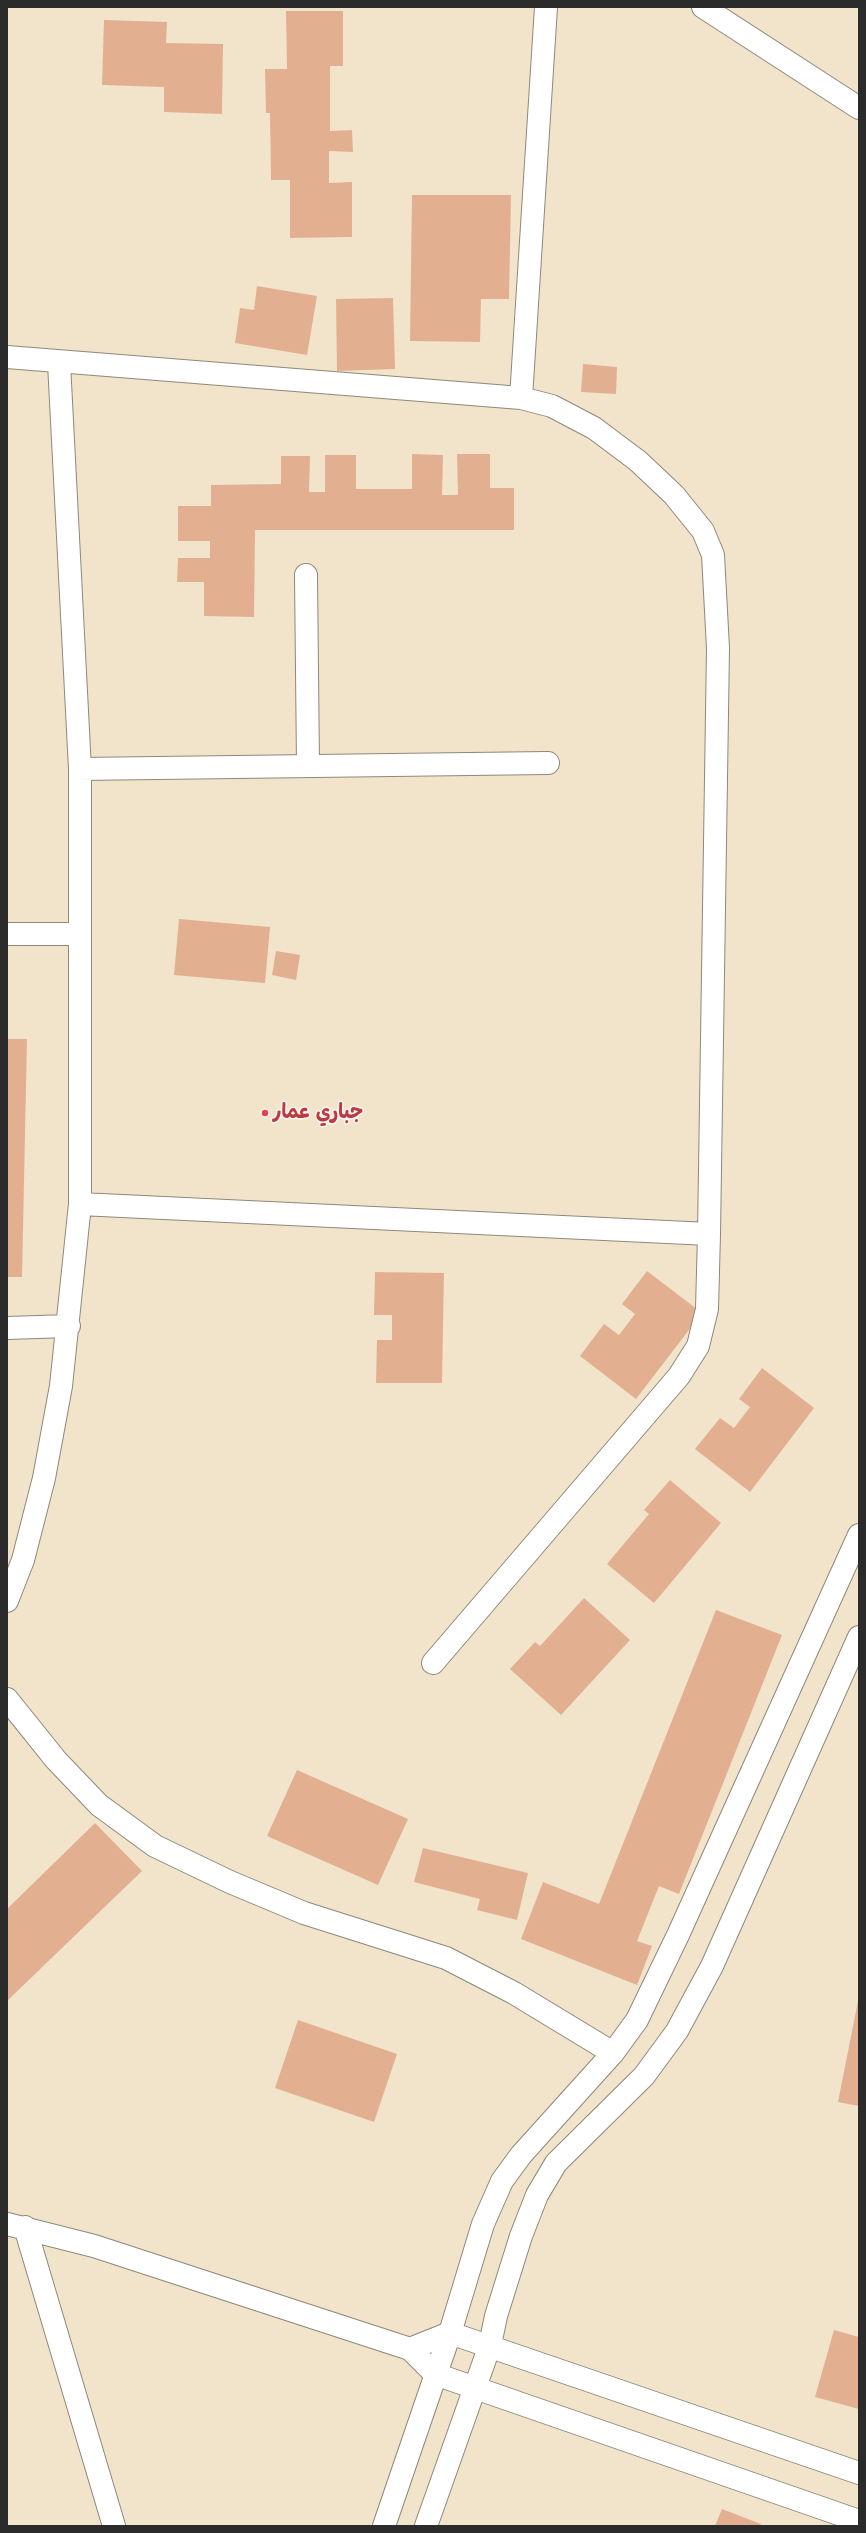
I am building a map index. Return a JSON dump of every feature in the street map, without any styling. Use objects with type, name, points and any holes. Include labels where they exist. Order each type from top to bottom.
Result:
[{"type":"street","points":[[521,398],[546,7]]},
{"type":"street","points":[[703,7],[859,108]]},
{"type":"street","points":[[7,357],[59,363],[521,398],[552,406],[594,428],[638,462],[674,495],[704,531],[713,555],[718,648],[709,1234],[707,1309],[698,1346],[680,1376],[433,1663]]},
{"type":"street","points":[[7,1601],[23,1560],[44,1478],[61,1386],[69,1326],[80,1204],[80,769],[59,363]]},
{"type":"street","points":[[306,575],[308,766]]},
{"type":"street","points":[[80,769],[548,763]]},
{"type":"street","points":[[7,934],[80,934]]},
{"type":"street","points":[[80,1204],[709,1234]]},
{"type":"street","points":[[7,1328],[69,1326]]},
{"type":"street","points":[[384,2526],[450,2333],[483,2224],[502,2181],[521,2155],[613,2054],[637,2020],[678,1935],[859,1535]]},
{"type":"street","points":[[426,2526],[473,2388],[490,2345],[496,2316],[516,2250],[537,2195],[556,2164],[644,2076],[677,2031],[712,1966],[859,1637]]},
{"type":"street","points":[[7,1699],[56,1760],[99,1805],[155,1846],[230,1882],[304,1913],[446,1958],[514,1993],[613,2054]]},
{"type":"street","points":[[16,2225],[94,2246],[410,2349],[435,2374],[859,2521]]},
{"type":"street","points":[[16,2225],[114,2526]]},
{"type":"street","points":[[410,2349],[450,2333],[490,2345],[859,2473]]},
{"type":"building","points":[[286,11],[343,11],[343,66],[330,66],[330,131],[352,130],[353,152],[329,151],[329,183],[352,182],[352,237],[290,238],[290,180],[271,180],[270,113],[266,113],[265,69],[287,69]]},
{"type":"building","points":[[104,20],[167,22],[166,43],[223,44],[222,114],[164,112],[164,87],[102,85]]},
{"type":"building","points":[[412,195],[511,195],[509,299],[481,299],[480,342],[410,341]]},
{"type":"building","points":[[257,286],[317,296],[307,355],[235,343],[240,308],[254,310]]},
{"type":"building","points":[[393,298],[395,369],[337,371],[336,299]]},
{"type":"building","points":[[583,364],[617,367],[616,394],[581,392]]},
{"type":"building","points":[[412,454],[443,455],[442,495],[458,495],[457,454],[490,454],[490,488],[514,488],[514,530],[255,530],[254,617],[204,616],[204,582],[177,582],[178,558],[210,558],[210,541],[178,541],[178,506],[211,506],[211,485],[281,484],[281,456],[310,456],[309,492],[325,492],[325,455],[356,455],[356,489],[412,489]]},
{"type":"building","points":[[179,919],[270,927],[265,983],[174,975]]},
{"type":"building","points":[[276,951],[300,955],[296,980],[272,975]]},
{"type":"building","points":[[7,1039],[27,1039],[22,1277],[7,1277]]},
{"type":"building","points":[[647,1271],[702,1313],[636,1399],[580,1356],[604,1324],[619,1335],[635,1314],[622,1304]]},
{"type":"building","points":[[375,1272],[444,1273],[442,1383],[376,1383],[377,1340],[392,1340],[392,1315],[374,1315]]},
{"type":"building","points":[[762,1368],[814,1408],[750,1492],[695,1449],[720,1418],[734,1428],[750,1407],[739,1399]]},
{"type":"building","points":[[670,1480],[721,1523],[654,1603],[607,1564],[649,1514],[644,1510]]},
{"type":"building","points":[[584,1598],[630,1640],[561,1715],[510,1669],[535,1642],[540,1646]]},
{"type":"building","points":[[716,1610],[782,1635],[679,1894],[659,1886],[637,1941],[652,1946],[637,1985],[521,1939],[543,1882],[599,1904]]},
{"type":"building","points":[[297,1770],[408,1819],[378,1885],[267,1836]]},
{"type":"building","points":[[95,1823],[142,1871],[7,2001],[7,1909]]},
{"type":"building","points":[[423,1848],[528,1873],[517,1920],[477,1910],[480,1899],[414,1882]]},
{"type":"building","points":[[859,2001],[859,2106],[838,2102]]},
{"type":"building","points":[[298,2020],[397,2054],[374,2122],[275,2088]]},
{"type":"building","points":[[834,2330],[859,2337],[859,2409],[815,2397]]},
{"type":"building","points":[[722,2509],[761,2524],[760,2526],[715,2526]]},
{"type":"place","name":"جباري عمار","points":[[265,1113]]}]
